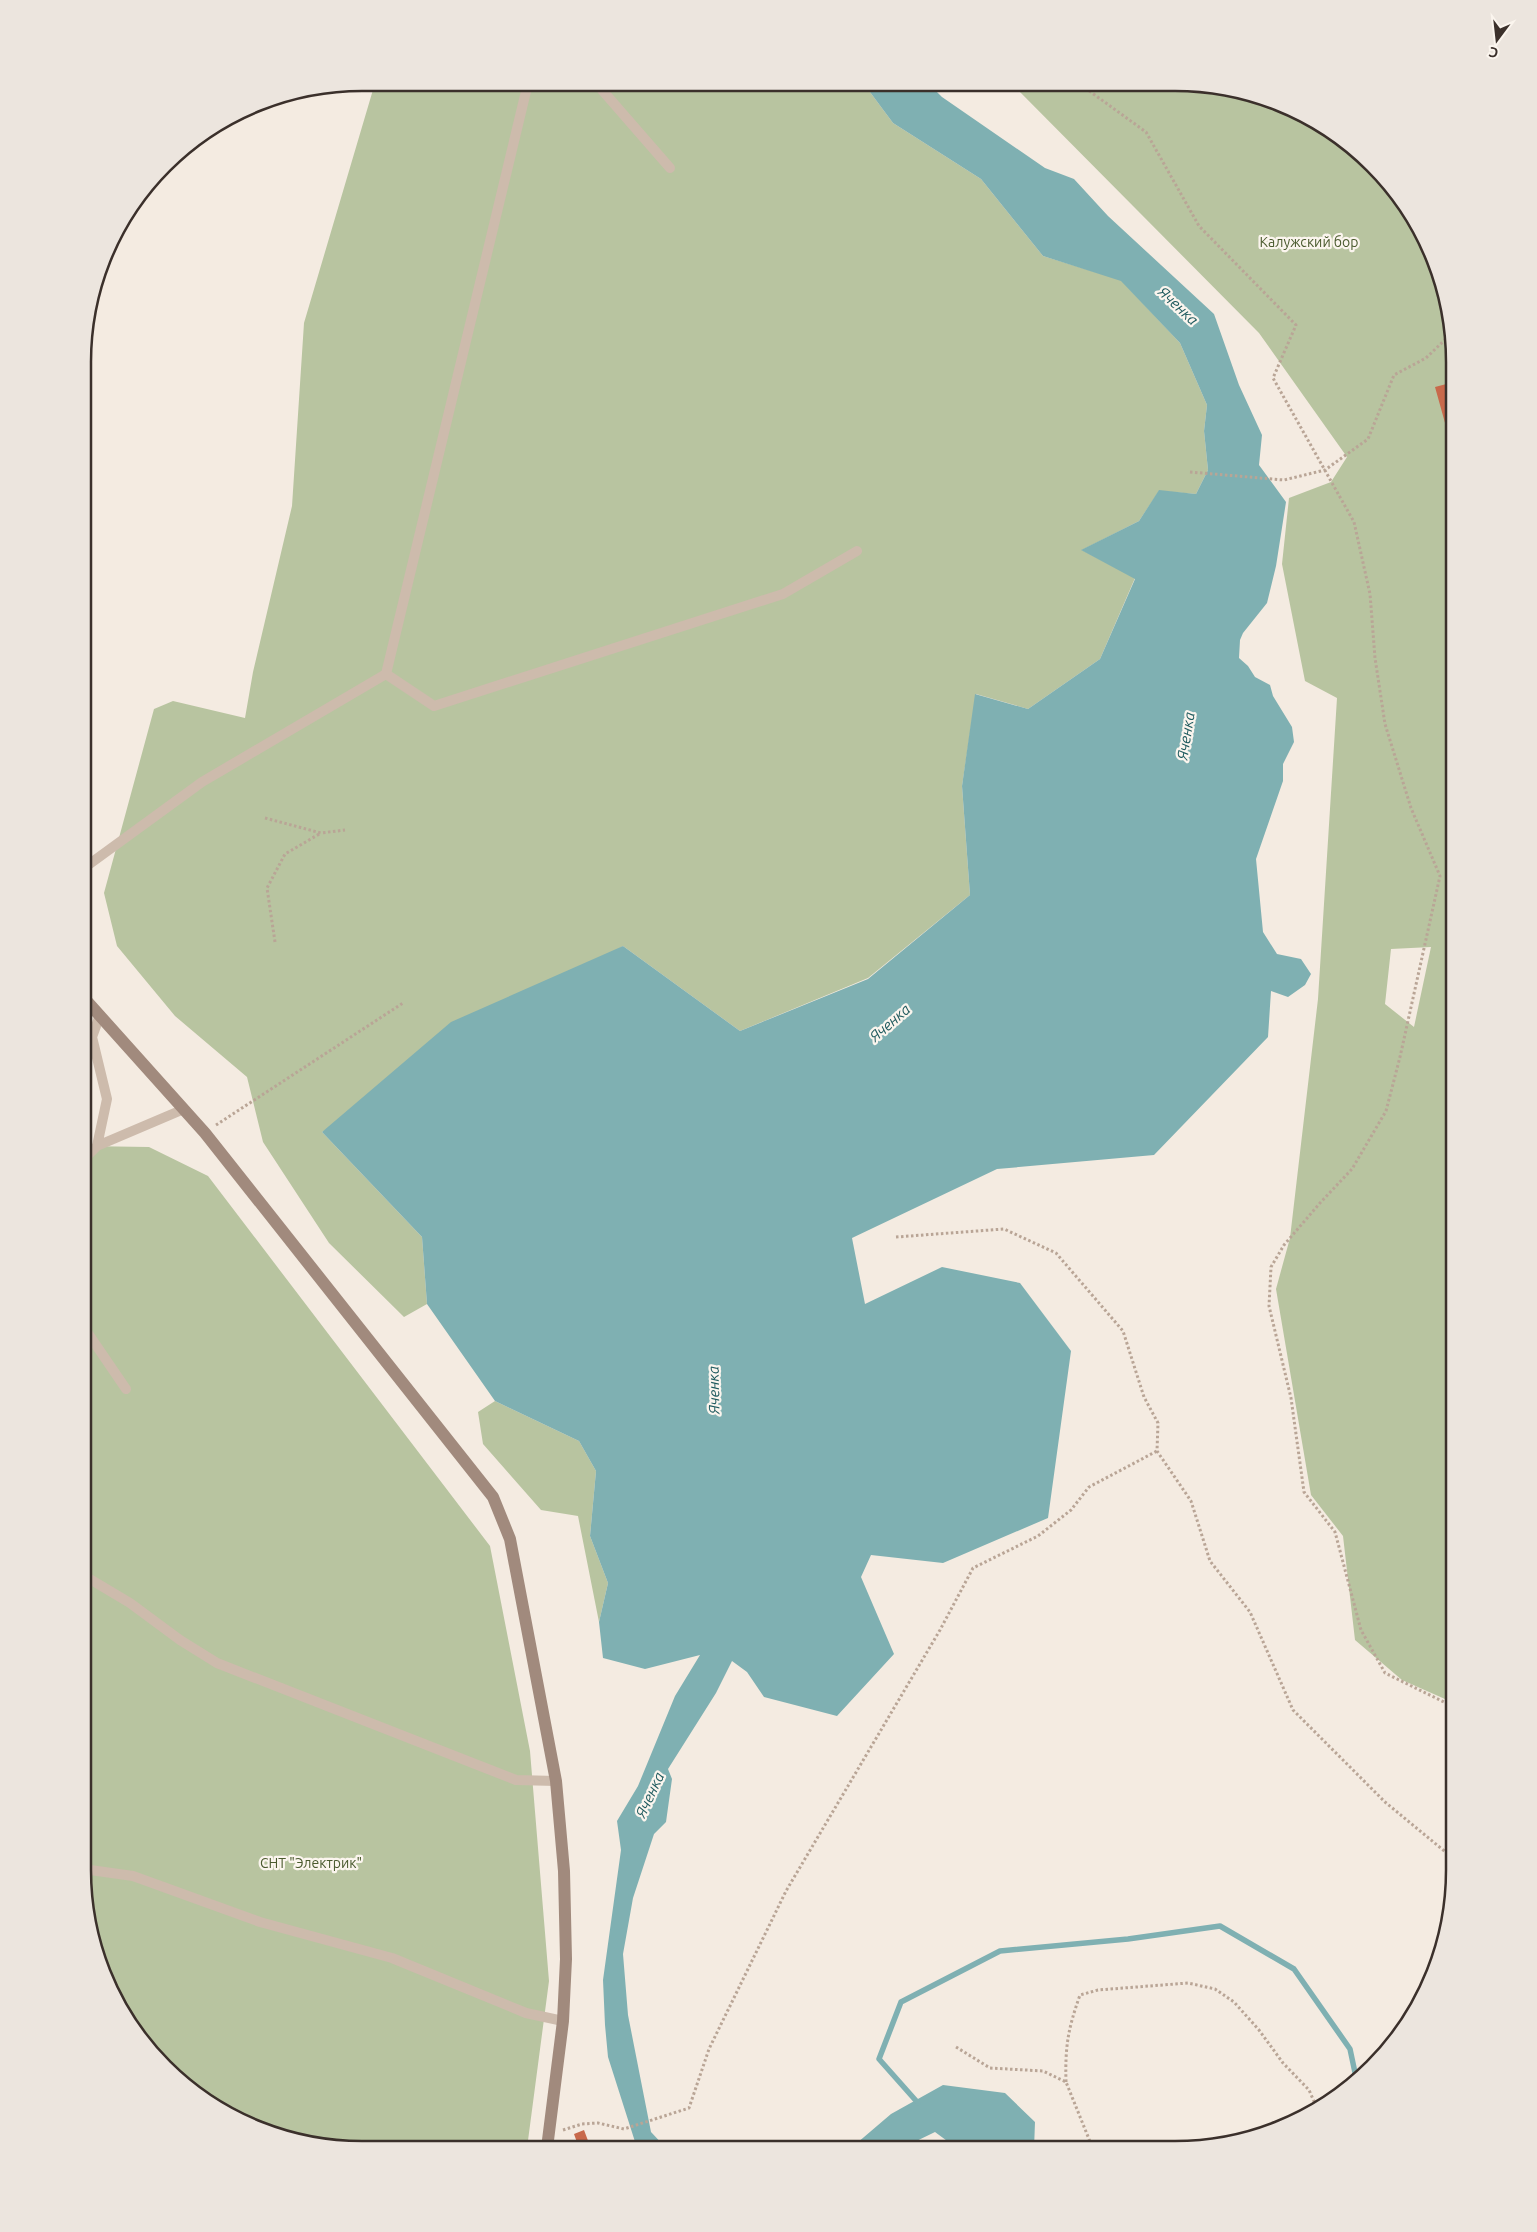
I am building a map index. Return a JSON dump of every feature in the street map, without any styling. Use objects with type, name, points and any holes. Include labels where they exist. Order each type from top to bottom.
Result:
[{"type":"street","points":[[91,1005],[205,1133],[493,1498],[510,1539],[556,1781],[564,1871],[566,1960],[563,2020],[548,2141]]},
{"type":"lane","points":[[91,863],[202,782],[386,674],[526,91]]},
{"type":"lane","points":[[603,91],[670,168]]},
{"type":"lane","points":[[386,674],[434,706],[784,594],[857,551]]},
{"type":"lane","points":[[97,1146],[107,1099],[92,1037],[100,1015]]},
{"type":"lane","points":[[91,1152],[97,1146],[184,1109]]},
{"type":"lane","points":[[91,1338],[126,1389]]},
{"type":"lane","points":[[91,1580],[130,1603],[180,1640],[217,1663],[346,1712],[414,1742],[516,1780],[556,1781]]},
{"type":"lane","points":[[91,1870],[133,1876],[260,1922],[392,1958],[526,2013],[563,2020]]},
{"type":"path","points":[[1090,91],[1146,132],[1200,226],[1296,325],[1273,378],[1354,522],[1370,594],[1374,658],[1385,724],[1410,808],[1440,876],[1400,1057],[1386,1111],[1352,1170],[1320,1203],[1284,1245],[1271,1267],[1269,1306],[1291,1398],[1304,1492],[1335,1532],[1360,1630],[1385,1673],[1446,1703]]},
{"type":"path","points":[[1190,472],[1284,480],[1325,470],[1368,439],[1394,375],[1426,358],[1445,340]]},
{"type":"path","points":[[265,818],[321,834]]},
{"type":"path","points":[[275,942],[267,888],[285,854],[321,834],[345,830]]},
{"type":"path","points":[[205,1133],[403,1003]]},
{"type":"path","points":[[896,1237],[1004,1229],[1056,1253],[1123,1331],[1144,1397],[1158,1423],[1157,1451],[1191,1501],[1210,1561],[1250,1612],[1293,1710],[1385,1802],[1446,1852]]},
{"type":"path","points":[[548,2134],[582,2124],[598,2123],[624,2129],[664,2118],[689,2108],[709,2049],[786,1891],[940,1630],[973,1568],[1038,1536],[1071,1510],[1089,1486],[1157,1451]]},
{"type":"path","points":[[1090,2141],[1066,2082],[1065,2047],[1080,1995],[1098,1990],[1188,1983],[1215,1989],[1234,2002],[1259,2030],[1282,2063],[1309,2090],[1314,2102]]},
{"type":"path","points":[[956,2047],[990,2068],[1043,2072],[1066,2082]]},
{"type":"green space","points":[[373,91],[869,91],[893,123],[981,179],[1043,256],[1121,280],[1180,343],[1207,405],[1204,431],[1208,470],[1196,494],[1159,491],[1139,521],[1082,550],[1135,578],[1100,659],[1028,709],[976,694],[962,786],[970,895],[868,978],[740,1031],[623,946],[322,1132],[422,1237],[427,1304],[404,1317],[329,1243],[263,1142],[247,1077],[175,1016],[117,946],[104,893],[154,709],[173,701],[245,718],[253,672],[292,506],[304,323]]},
{"type":"green space","name":"Калужский бор","points":[[1019,91],[1193,92],[1245,100],[1295,119],[1340,147],[1390,197],[1418,242],[1437,292],[1441,309],[1446,362],[1446,1699],[1402,1680],[1355,1640],[1343,1536],[1311,1495],[1276,1289],[1290,1238],[1318,999],[1337,698],[1305,681],[1282,564],[1289,498],[1331,482],[1347,457],[1259,333]],"holes":[[[1431,947],[1414,1027],[1385,1004],[1391,949]]]},
{"type":"green space","name":"СНТ \"Электрик\"","points":[[91,1146],[149,1147],[208,1176],[490,1546],[530,1751],[549,1981],[528,2141],[344,2140],[309,2136],[258,2120],[212,2095],[184,2074],[147,2035],[119,1990],[100,1940],[96,1923],[91,1870]]},
{"type":"green space","points":[[495,1401],[579,1441],[596,1471],[590,1536],[608,1583],[599,1622],[578,1516],[541,1510],[483,1444],[478,1412]]},
{"type":"water","name":"Яченка","points":[[869,91],[936,91],[1045,168],[1074,179],[1108,216],[1214,314],[1239,385],[1262,435],[1259,465],[1286,502],[1276,566],[1267,603],[1243,633],[1240,640],[1239,658],[1248,666],[1255,677],[1270,685],[1273,696],[1292,727],[1294,742],[1283,764],[1283,781],[1256,859],[1263,932],[1277,954],[1301,959],[1311,974],[1305,985],[1288,997],[1271,991],[1268,1037],[1154,1155],[997,1169],[852,1238],[865,1304],[942,1267],[1020,1283],[1071,1351],[1048,1518],[943,1563],[871,1555],[861,1577],[894,1654],[837,1716],[764,1697],[747,1672],[732,1661],[716,1693],[668,1769],[672,1779],[666,1822],[654,1834],[633,1898],[623,1954],[628,2015],[651,2132],[659,2141],[635,2141],[608,2057],[605,2025],[603,1980],[621,1850],[617,1821],[638,1786],[675,1696],[700,1655],[645,1669],[603,1658],[599,1622],[608,1583],[590,1536],[596,1471],[579,1441],[495,1401],[427,1304],[422,1237],[322,1132],[451,1022],[623,946],[740,1031],[868,979],[970,895],[962,786],[975,694],[1028,709],[1100,659],[1135,579],[1081,550],[1139,521],[1159,490],[1196,494],[1208,470],[1204,431],[1207,405],[1180,343],[1121,281],[1043,256],[981,179],[893,123]]},
{"type":"water","points":[[943,2085],[1005,2093],[1035,2122],[1034,2141],[947,2141],[935,2132],[916,2141],[859,2141],[891,2114]]},
{"type":"building","points":[[1446,384],[1446,426],[1435,387]]},
{"type":"building","points":[[584,2130],[588,2141],[576,2141],[574,2134]]},
{"type":"waterway","points":[[918,2103],[879,2059],[901,2002],[1000,1951],[1128,1939],[1220,1926],[1294,1969],[1350,2049],[1355,2072]]}]
